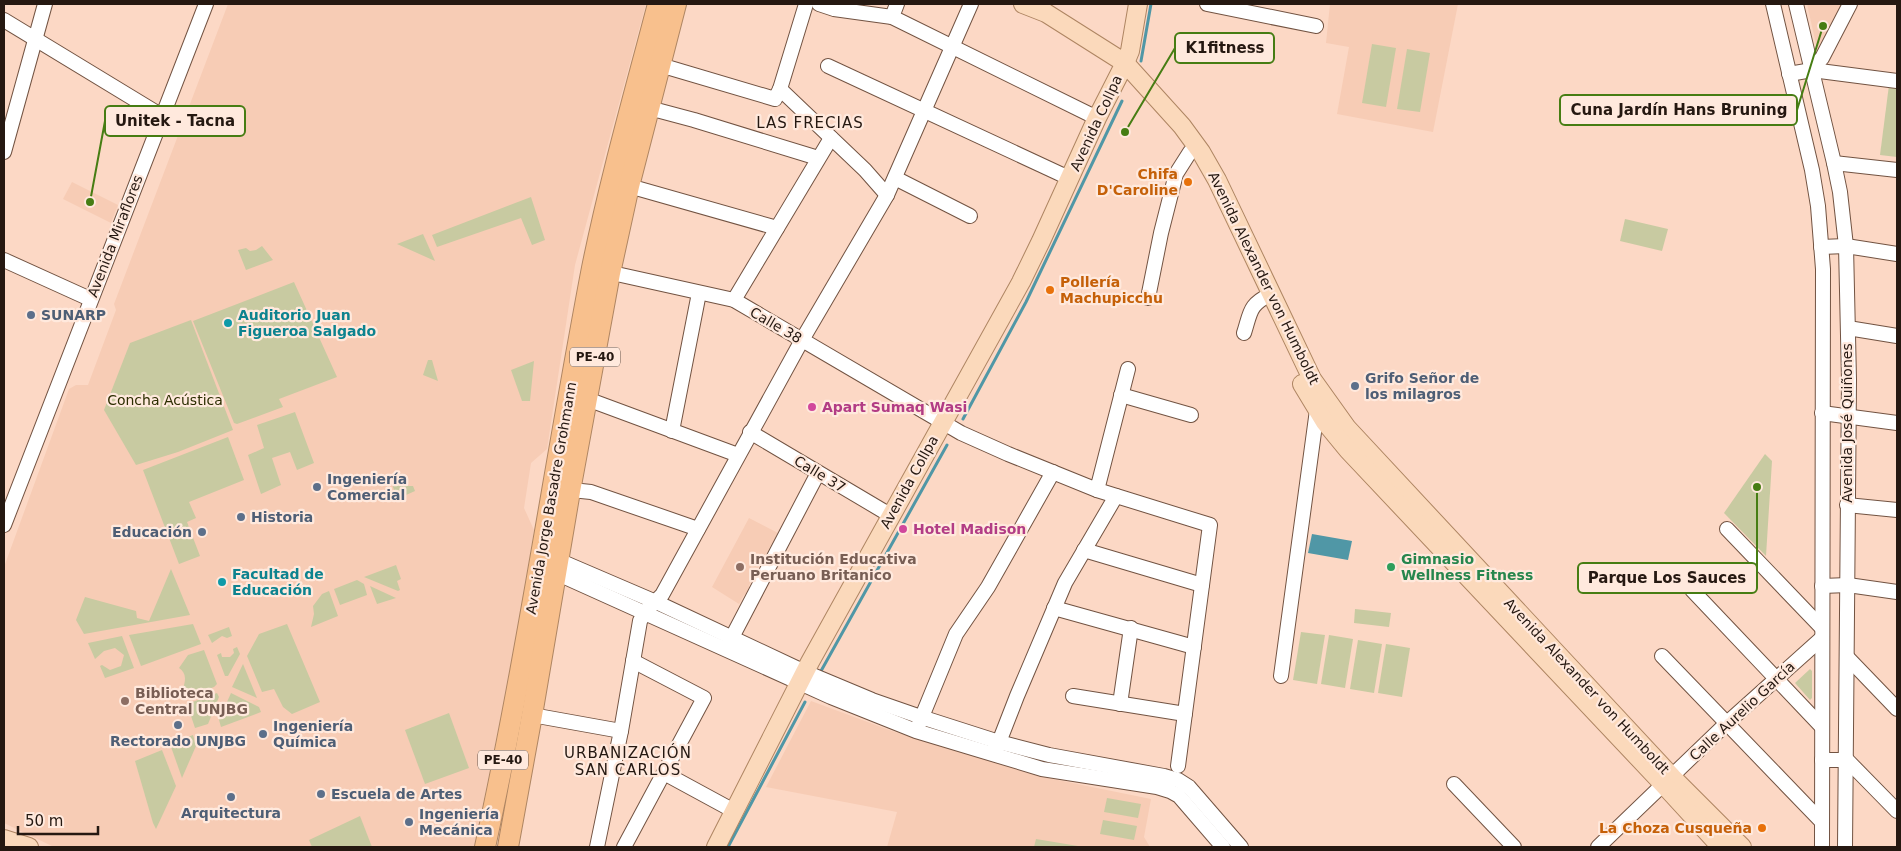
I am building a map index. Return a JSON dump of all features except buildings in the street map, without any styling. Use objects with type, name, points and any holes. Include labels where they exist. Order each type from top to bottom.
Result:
[{"type":"highway","name":"Avenida Jorge Basadre Grohmann","points":[[506,847],[532,715],[557,567],[561,489],[587,399],[611,182],[658,4]]},
{"type":"highway","name":"Avenida Jorge Basadre Grohmann","points":[[485,847],[561,489],[601,271],[630,186],[676,4]]},
{"type":"highway","points":[[489,847],[494,808]]},
{"type":"main road","name":"Avenida Alexander von Humboldt","points":[[1023,4],[1047,9],[1123,67],[1174,117],[1193,149],[1225,195],[1266,297],[1304,364],[1322,406],[1346,428],[1488,589],[1668,781],[1721,847]]},
{"type":"main road","name":"Avenida Collpa","points":[[716,847],[802,677],[1012,299],[1130,51],[1138,4]]},
{"type":"main road","name":"Avenida Alexander von Humboldt","points":[[1668,781],[1742,847]]},
{"type":"main road","points":[[4,839],[21,847]]},
{"type":"main road","points":[[4,844],[21,847]]},
{"type":"street","points":[[4,152],[34,38],[45,4]]},
{"type":"street","name":"Avenida Miraflores","points":[[4,525],[90,299],[206,4]]},
{"type":"street","points":[[660,65],[775,99],[780,89],[806,4]]},
{"type":"street","points":[[818,4],[834,9],[892,17],[1097,118]]},
{"type":"street","points":[[892,17],[897,4]]},
{"type":"street","points":[[597,847],[621,731],[640,621],[645,612],[662,595],[750,432],[887,195],[971,4]]},
{"type":"street","points":[[1207,4],[1316,26]]},
{"type":"street","name":"Avenida José Quiñones","points":[[1773,4],[1812,170],[1818,206],[1823,269],[1822,847]]},
{"type":"street","name":"Avenida José Quiñones","points":[[1796,4],[1840,192],[1846,246],[1848,328],[1846,847]]},
{"type":"street","points":[[1812,70],[1822,58],[1850,4]]},
{"type":"street","points":[[4,20],[162,116]]},
{"type":"street","points":[[828,66],[1069,178]]},
{"type":"street","points":[[1789,74],[1812,70],[1897,81]]},
{"type":"street","points":[[780,89],[865,170],[887,195]]},
{"type":"street","points":[[649,108],[818,158]]},
{"type":"street","points":[[734,300],[831,138]]},
{"type":"street","points":[[1148,298],[1161,233],[1176,174],[1193,149]]},
{"type":"street","points":[[1834,163],[1897,170]]},
{"type":"street","points":[[895,178],[970,216]]},
{"type":"street","points":[[630,186],[776,228]]},
{"type":"street","points":[[1821,247],[1846,246],[1897,254]]},
{"type":"street","points":[[4,260],[90,299]]},
{"type":"street","name":"Calle 38","points":[[601,271],[734,300],[973,439],[1097,490],[1210,525],[1202,585]]},
{"type":"street","points":[[672,430],[699,292]]},
{"type":"street","points":[[1244,333],[1252,306],[1266,297]]},
{"type":"street","points":[[1848,328],[1897,336]]},
{"type":"street","points":[[1097,490],[1128,369]]},
{"type":"street","points":[[1121,395],[1191,415]]},
{"type":"street","points":[[587,399],[738,455]]},
{"type":"street","points":[[1281,676],[1322,406]]},
{"type":"street","points":[[1822,413],[1897,423]]},
{"type":"street","name":"Calle 37","points":[[750,432],[890,516]]},
{"type":"street","points":[[916,731],[956,634],[988,587],[1053,472]]},
{"type":"street","points":[[729,643],[818,473]]},
{"type":"street","points":[[561,489],[591,492],[698,529]]},
{"type":"street","points":[[997,748],[1065,583],[1116,496]]},
{"type":"street","points":[[1847,505],[1897,510]]},
{"type":"street","points":[[1727,529],[1822,633]]},
{"type":"street","points":[[1084,550],[1202,585],[1178,766]]},
{"type":"street","points":[[557,567],[645,612],[729,643]]},
{"type":"street","points":[[557,567],[656,602],[729,643],[802,677],[859,709],[916,731],[997,748],[1049,755],[1178,780],[1189,787],[1241,847]]},
{"type":"street","points":[[1822,586],[1848,585],[1897,592]]},
{"type":"street","points":[[1692,590],[1822,727]]},
{"type":"street","points":[[1054,608],[1194,647]]},
{"type":"street","points":[[1120,704],[1131,628]]},
{"type":"street","name":"Calle Aurelio García","points":[[1603,845],[1777,679],[1822,633]]},
{"type":"street","points":[[1662,656],[1822,822]]},
{"type":"street","points":[[1848,657],[1895,702]]},
{"type":"street","points":[[624,847],[704,698],[633,661]]},
{"type":"street","points":[[802,677],[921,717],[997,748],[1042,769],[1157,787],[1170,791],[1185,802],[1223,847]]},
{"type":"street","points":[[1073,696],[1185,714]]},
{"type":"street","points":[[532,715],[621,731]]},
{"type":"street","points":[[1822,760],[1847,760],[1897,812]]},
{"type":"street","points":[[664,773],[734,811]]},
{"type":"street","points":[[1454,784],[1514,847]]},
{"type":"shaded area","points":[[228,4],[646,4],[575,265],[547,449],[531,463],[524,508],[534,530],[515,648],[474,847],[54,847],[4,823],[4,567],[69,389],[76,385],[88,385],[116,310],[114,304]]},
{"type":"shaded area","points":[[1330,4],[1458,4],[1433,132],[1337,114],[1349,47],[1326,43]]},
{"type":"shaded area","points":[[1807,4],[1844,4],[1821,50],[1817,49]]},
{"type":"shaded area","points":[[72,182],[118,205],[111,223],[63,199]]},
{"type":"shaded area","name":"Institución Educativa Peruano Britanico","points":[[749,518],[778,533],[751,580],[750,590],[744,595],[739,604],[712,587]]},
{"type":"shaded area","points":[[811,701],[892,731],[1038,776],[1151,799],[1144,837],[1150,847],[887,847],[897,812],[766,787]]},
{"type":"green space","points":[[1372,44],[1396,48],[1386,107],[1362,103]]},
{"type":"green space","points":[[1407,49],[1430,53],[1420,112],[1397,109]]},
{"type":"green space","points":[[1889,85],[1897,86],[1897,157],[1880,155]]},
{"type":"green space","points":[[531,197],[545,240],[532,245],[521,218],[437,247],[432,235]]},
{"type":"green space","points":[[1625,219],[1668,229],[1662,251],[1620,241]]},
{"type":"green space","points":[[423,234],[435,261],[397,244]]},
{"type":"green space","points":[[262,246],[273,260],[246,270],[238,250],[246,248],[250,251],[256,250]]},
{"type":"green space","points":[[294,282],[337,377],[279,399],[283,407],[237,424],[234,423],[193,321]]},
{"type":"green space","name":"Concha Acústica","points":[[191,320],[233,430],[178,452],[136,465],[104,410],[130,343]]},
{"type":"green space","points":[[428,360],[432,360],[438,381],[423,375]]},
{"type":"green space","points":[[534,361],[530,401],[522,401],[511,370]]},
{"type":"green space","points":[[295,412],[314,463],[297,470],[290,452],[272,458],[281,485],[261,494],[248,455],[264,448],[257,425]]},
{"type":"green space","points":[[228,437],[244,480],[189,502],[196,518],[187,522],[200,556],[179,564],[143,470]]},
{"type":"green space","points":[[1765,454],[1772,461],[1766,556],[1724,513]]},
{"type":"green space","points":[[400,480],[405,486],[413,486],[415,491],[397,499],[392,484]]},
{"type":"green space","points":[[396,565],[401,579],[397,581],[400,590],[398,591],[364,577]]},
{"type":"green space","points":[[171,569],[190,615],[84,634],[76,620],[85,597],[136,611],[137,618],[149,621]]},
{"type":"green space","points":[[357,580],[364,584],[367,595],[340,605],[334,589]]},
{"type":"green space","points":[[370,586],[396,598],[377,604]]},
{"type":"green space","points":[[329,591],[338,616],[311,627],[314,614],[313,606],[322,594]]},
{"type":"green space","points":[[1355,609],[1391,613],[1389,627],[1354,623]]},
{"type":"green space","points":[[193,624],[201,644],[141,666],[129,635]]},
{"type":"green space","points":[[287,624],[320,702],[292,714],[283,707],[274,689],[262,692],[247,656],[259,634]]},
{"type":"green space","points":[[229,627],[232,636],[227,638],[222,636],[212,643],[208,635]]},
{"type":"green space","points":[[1301,632],[1325,635],[1317,684],[1293,680]]},
{"type":"green space","points":[[1329,635],[1353,639],[1345,688],[1321,684]]},
{"type":"green space","points":[[122,636],[134,668],[105,678],[100,666],[102,665],[110,670],[121,666],[124,655],[115,648],[104,651],[95,659],[88,643]]},
{"type":"green space","points":[[1358,640],[1382,644],[1374,693],[1350,689]]},
{"type":"green space","points":[[1386,644],[1410,648],[1402,697],[1378,693]]},
{"type":"green space","points":[[237,647],[240,654],[228,676],[225,676],[217,655],[221,653],[222,657],[230,657],[234,653],[233,649]]},
{"type":"green space","points":[[204,650],[217,684],[214,687],[186,697],[182,690],[185,675],[179,668],[188,655]]},
{"type":"green space","points":[[243,664],[257,698],[232,687]]},
{"type":"green space","points":[[1810,669],[1812,671],[1812,698],[1810,700],[1795,683]]},
{"type":"green space","points":[[217,693],[219,697],[208,724],[195,728],[187,704]]},
{"type":"green space","points":[[231,693],[259,707],[261,712],[221,727],[219,720]]},
{"type":"green space","points":[[449,713],[469,768],[425,784],[405,730]]},
{"type":"green space","points":[[193,735],[196,746],[182,778],[170,744]]},
{"type":"green space","points":[[162,750],[176,786],[156,829],[135,761]]},
{"type":"green space","points":[[1107,798],[1141,804],[1138,818],[1104,812]]},
{"type":"green space","points":[[360,816],[372,847],[312,847],[309,840]]},
{"type":"green space","points":[[1103,820],[1137,826],[1134,840],[1100,834]]},
{"type":"green space","points":[[1036,839],[1084,847],[1034,847]]},
{"type":"water","points":[[1312,534],[1352,541],[1348,560],[1308,553]]},
{"type":"waterway","points":[[1141,61],[1151,4]]},
{"type":"waterway","points":[[963,419],[1026,302],[1122,101]]},
{"type":"waterway","points":[[821,671],[947,445]]},
{"type":"waterway","points":[[728,847],[805,702]]},
{"type":"place","name":"Cuna Jardín Hans Bruning","points":[[1823,26]]},
{"type":"place","name":"K1fitness","points":[[1125,132]]},
{"type":"place","name":"Chifa D'Caroline","points":[[1188,182]]},
{"type":"place","name":"Unitek - Tacna","points":[[90,202]]},
{"type":"place","name":"Pollería Machupicchu","points":[[1050,290]]},
{"type":"place","name":"SUNARP","points":[[31,315]]},
{"type":"place","name":"Auditorio Juan Figueroa Salgado","points":[[228,323]]},
{"type":"place","name":"Grifo Señor de los milagros","points":[[1355,386]]},
{"type":"place","name":"Apart Sumaq Wasi","points":[[812,407]]},
{"type":"place","name":"Ingeniería Comercial","points":[[317,487]]},
{"type":"place","name":"Parque Los Sauces","points":[[1757,487]]},
{"type":"place","name":"Historia","points":[[241,517]]},
{"type":"place","name":"Hotel Madison","points":[[903,529]]},
{"type":"place","name":"Educación","points":[[202,532]]},
{"type":"place","name":"Institución Educativa Peruano Britanico","points":[[740,567]]},
{"type":"place","name":"Gimnasio Wellness Fitness","points":[[1391,567]]},
{"type":"place","name":"Facultad de Educación","points":[[222,582]]},
{"type":"place","name":"Biblioteca Central UNJBG","points":[[125,701]]},
{"type":"place","name":"Rectorado UNJBG","points":[[178,725]]},
{"type":"place","name":"Ingeniería Química","points":[[263,734]]},
{"type":"place","name":"Escuela de Artes","points":[[321,794]]},
{"type":"place","name":"Arquitectura","points":[[231,797]]},
{"type":"place","name":"Ingeniería Mecánica","points":[[409,822]]},
{"type":"place","name":"La Choza Cusqueña","points":[[1762,828]]},
{"type":"district","name":"LAS FRECIAS","points":[[810,123]]},
{"type":"district","name":"URBANIZACIÓN SAN CARLOS","points":[[628,762]]}]
